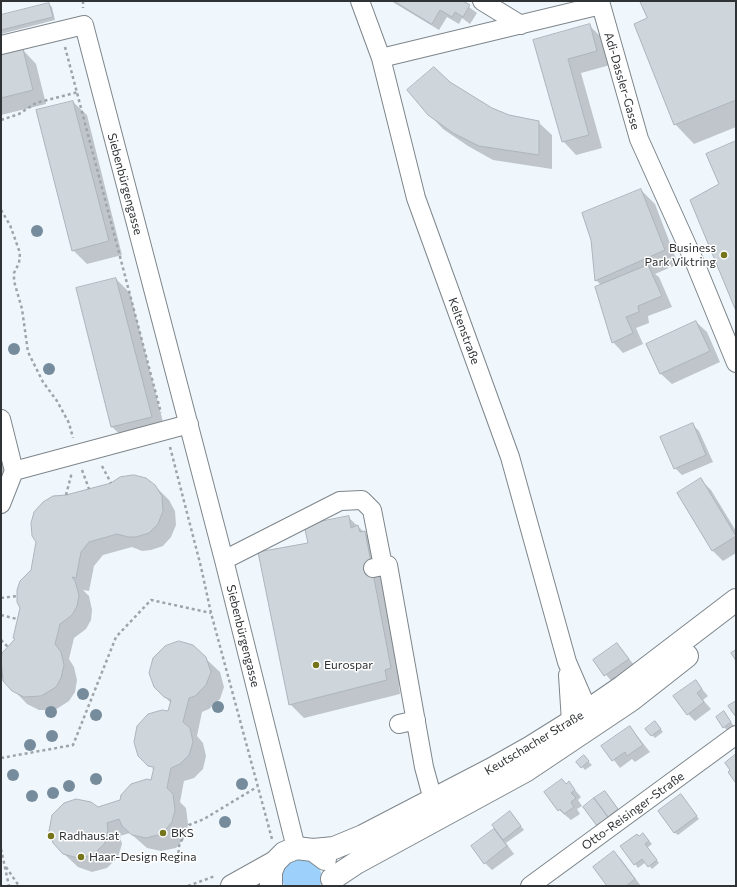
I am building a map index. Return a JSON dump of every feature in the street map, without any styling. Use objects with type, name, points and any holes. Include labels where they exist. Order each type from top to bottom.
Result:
[{"type":"main road","name":"Keutschacher Straße","points":[[304,849],[327,861],[331,882],[356,863],[525,771],[585,720],[736,600]]},
{"type":"main road","name":"Keutschacher Straße","points":[[232,886],[275,862],[284,853],[304,849],[334,848],[363,836],[585,720],[631,700],[736,616]]},
{"type":"main road","points":[[271,886],[271,872],[275,862]]},
{"type":"street","name":"Keltenstraße","points":[[360,1],[381,58],[416,198],[510,457],[585,720]]},
{"type":"street","points":[[482,1],[520,24]]},
{"type":"street","name":"Adi-Dassler-Gasse","points":[[381,58],[601,6],[639,139],[695,263],[736,363]]},
{"type":"street","name":"Siebenbürgengasse","points":[[1,45],[84,25],[224,560],[304,849]]},
{"type":"street","points":[[1,419],[14,471],[1,504]]},
{"type":"street","points":[[14,471],[189,424]]},
{"type":"street","points":[[224,560],[340,501],[362,500],[372,510],[376,570],[388,565],[408,725],[424,767],[427,803]]},
{"type":"street","name":"Otto-Reisinger-Straße","points":[[530,886],[736,735]]},
{"type":"path","points":[[61,31],[166,430],[201,567],[210,613],[272,841]]},
{"type":"path","points":[[1,120],[19,114],[36,103],[78,92]]},
{"type":"path","points":[[1,210],[10,225],[20,253],[19,263],[14,273],[14,281],[22,309],[28,352],[43,382],[57,400],[69,422],[77,454]]},
{"type":"path","points":[[1,598],[17,596]]},
{"type":"path","points":[[1,758],[73,745],[116,637],[151,600],[210,613]]},
{"type":"path","points":[[1,615],[17,619]]},
{"type":"path","points":[[1,640],[8,647]]},
{"type":"path","points":[[178,859],[179,846],[189,825],[204,819],[257,786]]},
{"type":"path","points":[[1,849],[8,886]]},
{"type":"path","points":[[5,866],[19,886]]},
{"type":"shaded area","points":[[294,858],[306,858],[318,865],[321,873],[320,886],[284,886],[282,877],[284,870]]},
{"type":"building","points":[[394,1],[463,1],[470,5],[463,17],[455,12],[452,17],[440,10],[432,24]]},
{"type":"building","points":[[640,1],[736,1],[736,100],[674,125],[634,24],[647,18]]},
{"type":"building","points":[[49,3],[53,17],[1,30],[1,15]]},
{"type":"building","points":[[590,24],[597,51],[568,59],[589,135],[562,142],[533,40]]},
{"type":"building","points":[[23,49],[33,90],[1,98],[1,55]]},
{"type":"building","points":[[434,67],[450,82],[492,108],[509,115],[539,121],[539,155],[479,146],[453,133],[428,115],[407,90]]},
{"type":"building","points":[[73,101],[109,241],[72,251],[36,110]]},
{"type":"building","name":"Business Park Viktring","points":[[736,141],[736,311],[690,200],[719,184],[706,154]]},
{"type":"building","points":[[641,189],[665,250],[595,281],[591,240],[582,213]]},
{"type":"building","points":[[648,265],[662,296],[638,306],[639,312],[626,317],[633,333],[612,343],[595,287]]},
{"type":"building","points":[[116,278],[152,417],[111,427],[76,288]]},
{"type":"building","points":[[696,321],[710,351],[660,374],[646,344]]},
{"type":"building","points":[[693,423],[706,455],[674,469],[660,437]]},
{"type":"building","points":[[134,475],[146,478],[155,485],[162,496],[163,511],[158,524],[149,533],[136,537],[128,537],[117,534],[89,542],[81,552],[76,578],[72,577],[75,581],[79,595],[77,606],[72,615],[60,624],[55,644],[61,652],[64,665],[61,678],[56,687],[41,696],[24,697],[12,691],[3,681],[1,659],[2,653],[15,639],[13,638],[20,608],[17,602],[17,590],[20,581],[31,570],[36,542],[32,536],[31,523],[34,512],[43,502],[53,496],[66,495],[111,483],[120,477]]},
{"type":"building","points":[[701,478],[736,536],[712,551],[677,493]]},
{"type":"building","points":[[349,516],[351,528],[358,525],[360,532],[365,531],[391,668],[385,670],[387,680],[289,705],[258,552],[308,543],[304,525]]},
{"type":"building","points":[[179,641],[193,645],[206,657],[211,672],[206,685],[195,696],[189,698],[183,722],[190,728],[193,742],[189,755],[180,764],[171,768],[167,788],[173,794],[175,810],[172,822],[162,834],[146,838],[132,835],[122,826],[119,819],[107,823],[108,830],[105,843],[93,855],[78,858],[63,854],[53,843],[49,831],[52,815],[64,803],[76,799],[91,802],[98,807],[120,800],[121,795],[131,784],[147,779],[151,780],[154,767],[148,766],[138,756],[134,742],[137,726],[148,714],[162,710],[168,711],[171,700],[164,697],[154,687],[149,673],[153,658],[165,646]]},
{"type":"building","points":[[617,643],[629,659],[604,676],[593,660]]},
{"type":"building","points":[[736,650],[736,661],[731,653]]},
{"type":"building","points":[[696,680],[702,689],[697,693],[704,702],[687,715],[673,696]]},
{"type":"building","points":[[736,701],[736,717],[728,706]]},
{"type":"building","points":[[724,711],[731,722],[723,728],[716,717]]},
{"type":"building","points":[[655,721],[661,729],[651,736],[645,729]]},
{"type":"building","points":[[630,726],[643,745],[627,756],[625,752],[612,761],[601,746]]},
{"type":"building","points":[[736,754],[735,782],[728,772],[730,770],[725,763]]},
{"type":"building","points":[[584,755],[589,761],[581,768],[576,762]]},
{"type":"building","points":[[562,779],[566,784],[569,781],[575,790],[571,793],[576,798],[571,802],[574,807],[564,814],[560,809],[558,811],[544,792]]},
{"type":"building","points":[[605,791],[618,809],[608,817],[594,798]]},
{"type":"building","points":[[681,794],[697,816],[674,833],[658,811]]},
{"type":"building","points":[[594,798],[608,817],[597,826],[583,807]]},
{"type":"building","points":[[510,811],[521,826],[503,840],[492,825]]},
{"type":"building","points":[[494,829],[507,846],[484,864],[471,846]]},
{"type":"building","points":[[643,833],[649,841],[645,844],[657,860],[648,867],[642,859],[634,865],[620,846],[637,834],[639,836]]},
{"type":"building","points":[[614,851],[635,879],[626,886],[607,886],[593,867]]},
{"type":"place","name":"Business Park Viktring","points":[[724,255]]},
{"type":"place","name":"Eurospar","points":[[316,665]]},
{"type":"place","name":"BKS","points":[[163,833]]},
{"type":"place","name":"Radhaus.at","points":[[51,836]]},
{"type":"place","name":"Haar-Design Regina","points":[[81,857]]}]
